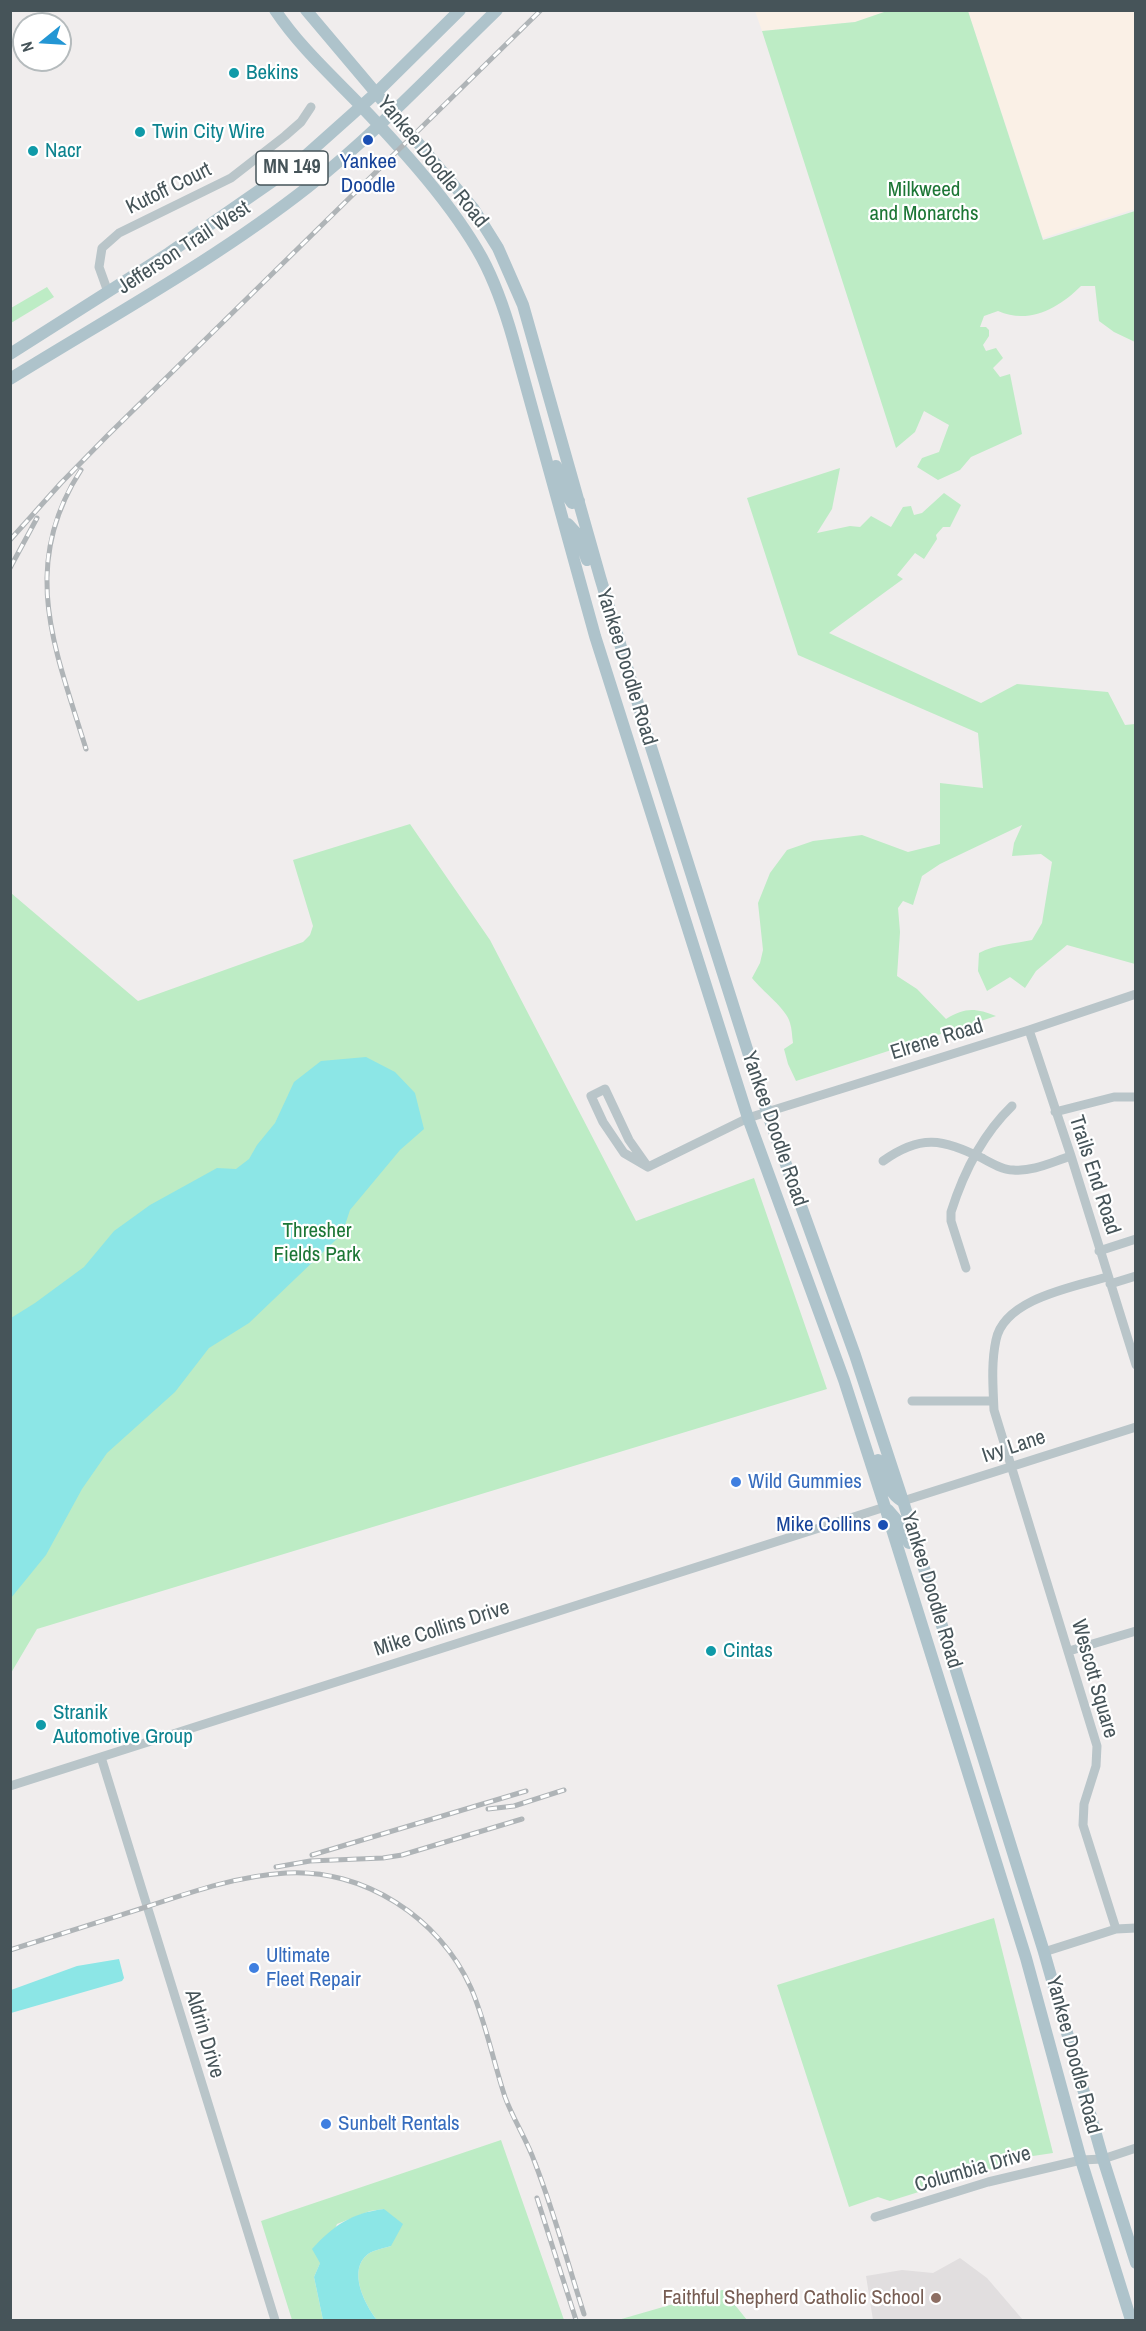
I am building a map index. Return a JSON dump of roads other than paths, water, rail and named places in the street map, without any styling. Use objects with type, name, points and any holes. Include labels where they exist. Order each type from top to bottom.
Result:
[{"type":"main road","name":"Yankee Doodle Road","points":[[275,10],[289,32],[360,106],[435,192],[471,240],[498,293],[513,339],[595,636],[748,1118],[844,1380],[885,1507],[1026,1958],[1082,2160],[1131,2320]]},
{"type":"main road","name":"Yankee Doodle Road","points":[[306,10],[473,208],[508,268],[530,325],[632,682],[766,1112],[855,1354],[903,1501],[1044,1952],[1103,2159],[1136,2263]]},
{"type":"main road","name":"Jefferson Trail West","points":[[10,354],[252,197],[327,138],[460,10]]},
{"type":"main road","name":"Jefferson Trail West","points":[[10,379],[268,218],[309,186],[393,112],[496,10]]},
{"type":"main road","points":[[99,324],[97,314],[108,292]]},
{"type":"main road","points":[[513,339],[519,344],[566,494],[572,502],[579,501]]},
{"type":"main road","points":[[564,524],[573,526],[580,538],[624,680],[632,682]]},
{"type":"main road","points":[[844,1380],[862,1416],[890,1488],[895,1497],[903,1501]]},
{"type":"main road","points":[[885,1507],[901,1525],[939,1636],[956,1672]]},
{"type":"street","name":"Kutoff Court","points":[[108,292],[99,267],[102,248],[119,233],[231,178],[301,122],[310,107]]},
{"type":"street","name":"Elrene Road","points":[[648,1167],[748,1118],[1136,994]]},
{"type":"street","name":"Trails End Road","points":[[1029,1030],[1136,1365]]},
{"type":"street","points":[[604,1089],[629,1140],[648,1167],[624,1153],[603,1122],[591,1096],[604,1089]]},
{"type":"street","points":[[1055,1112],[1114,1097],[1136,1097]]},
{"type":"street","points":[[966,1268],[951,1221],[951,1212],[975,1155],[994,1124],[1012,1106]]},
{"type":"street","points":[[883,1161],[897,1151],[922,1143],[943,1142],[958,1146],[1011,1170],[1032,1170],[1071,1156]]},
{"type":"street","points":[[1099,1251],[1136,1239]]},
{"type":"street","name":"Wescott Square","points":[[1116,1929],[1083,1825],[1083,1804],[1096,1766],[1097,1746],[993,1410],[993,1401],[996,1338],[1011,1313],[1041,1297],[1136,1275]]},
{"type":"street","points":[[912,1401],[993,1401]]},
{"type":"street","name":"Ivy Lane","points":[[903,1501],[1136,1427]]},
{"type":"street","name":"Mike Collins Drive","points":[[10,1786],[885,1507]]},
{"type":"street","points":[[1069,1651],[1136,1631]]},
{"type":"street","name":"Aldrin Drive","points":[[101,1757],[275,2320]]},
{"type":"street","points":[[1044,1952],[1116,1929],[1136,1928]]},
{"type":"street","name":"Columbia Drive","points":[[875,2217],[988,2182],[1082,2160],[1103,2159],[1136,2148]]},
{"type":"water","points":[[366,1057],[395,1072],[415,1093],[424,1129],[400,1150],[350,1210],[342,1234],[249,1323],[209,1348],[175,1392],[107,1453],[82,1489],[46,1555],[11,1598],[11,1318],[84,1267],[114,1231],[150,1205],[217,1168],[236,1169],[249,1159],[275,1123],[294,1082],[321,1061]]},
{"type":"water","points":[[119,1959],[124,1978],[122,1981],[11,2013],[11,1990],[77,1966]]},
{"type":"water","points":[[384,2209],[403,2224],[391,2246],[368,2254],[362,2261],[358,2278],[363,2297],[377,2320],[323,2320],[314,2277],[320,2263],[312,2249],[344,2221]]},
{"type":"railway","points":[[10,540],[108,435],[541,10]]},
{"type":"railway","points":[[81,470],[62,506],[51,541],[47,575],[49,609],[55,643],[86,749]]},
{"type":"railway","points":[[10,568],[37,518]]},
{"type":"railway","points":[[488,1809],[514,1806],[564,1790]]},
{"type":"railway","points":[[312,1855],[526,1791]]},
{"type":"railway","points":[[276,1867],[310,1861],[402,1855],[522,1819]]},
{"type":"railway","points":[[10,1950],[199,1890],[268,1875],[315,1874],[343,1879],[396,1902],[440,1940],[457,1963],[471,1988],[505,2097],[532,2154],[584,2314]]},
{"type":"railway","points":[[537,2198],[576,2320]]},
{"type":"place","name":"Bekins","points":[[234,73]]},
{"type":"place","name":"Twin City Wire","points":[[140,132]]},
{"type":"place","name":"Yankee Doodle","points":[[368,140]]},
{"type":"place","name":"Nacr","points":[[33,151]]},
{"type":"place","name":"Wild Gummies","points":[[736,1482]]},
{"type":"place","name":"Mike Collins","points":[[883,1525]]},
{"type":"place","name":"Cintas","points":[[711,1651]]},
{"type":"place","name":"Stranik Automotive Group","points":[[41,1725]]},
{"type":"place","name":"Ultimate Fleet Repair","points":[[254,1968]]},
{"type":"place","name":"Sunbelt Rentals","points":[[326,2124]]},
{"type":"place","name":"Faithful Shepherd Catholic School","points":[[936,2298]]},
{"type":"park label","name":"Milkweed and Monarchs","points":[[924,202]]},
{"type":"park label","name":"Thresher Fields Park","points":[[317,1243]]}]
